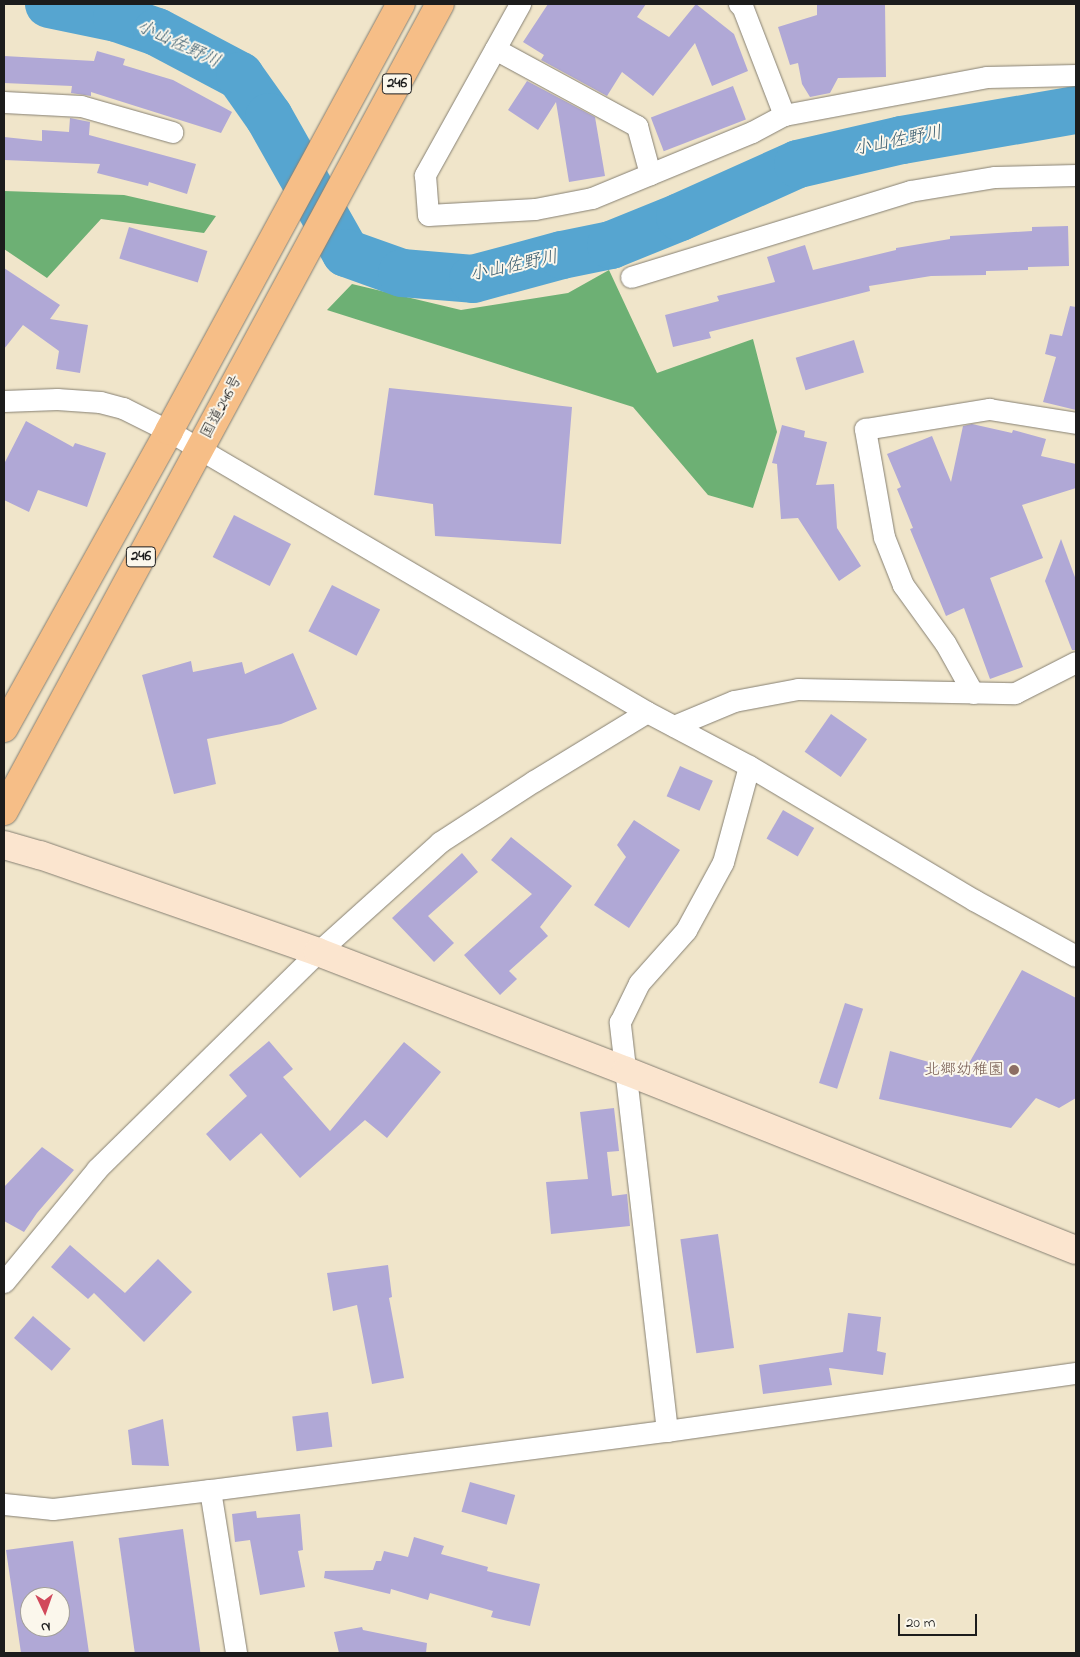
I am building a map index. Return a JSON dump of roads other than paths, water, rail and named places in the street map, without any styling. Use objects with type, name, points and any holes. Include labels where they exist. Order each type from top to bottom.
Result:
[{"type":"highway","name":"246","points":[[4,728],[334,131],[401,4]]},
{"type":"highway","name":"国道246号","points":[[4,811],[440,4]]},
{"type":"street","points":[[520,4],[425,175],[428,215],[544,207],[592,198],[752,132],[784,116],[987,77],[1076,75]]},
{"type":"street","points":[[739,4],[742,6],[784,116]]},
{"type":"street","points":[[495,49],[637,126],[650,174]]},
{"type":"street","points":[[4,102],[81,106],[172,132]]},
{"type":"street","points":[[631,277],[910,191],[995,177],[1076,175]]},
{"type":"street","points":[[4,401],[58,399],[100,402],[123,408],[169,431],[201,448],[647,712],[750,766],[974,900],[1076,956]]},
{"type":"street","points":[[973,693],[945,642],[903,585],[884,537],[864,429],[989,410],[1076,423]]},
{"type":"street","points":[[674,726],[734,701],[798,689],[1015,693],[1076,662]]},
{"type":"street","points":[[4,1282],[97,1169],[318,952],[440,842],[534,781],[647,712]]},
{"type":"street","points":[[667,1431],[620,1022],[639,983],[686,930],[723,862],[750,766]]},
{"type":"street","points":[[4,845],[40,855],[318,952],[626,1071],[1076,1250]]},
{"type":"street","points":[[4,1504],[53,1509],[210,1490],[667,1431],[1076,1373]]},
{"type":"street","points":[[210,1490],[236,1653]]},
{"type":"waterway","name":"小山佐野川","points":[[49,4],[117,18],[157,32],[240,76],[269,117],[346,253],[402,273],[473,279],[562,255],[611,245],[680,217],[798,164],[902,140],[1076,110]]},
{"type":"place","name":"北郷幼稚園","points":[[1014,1070]]}]
